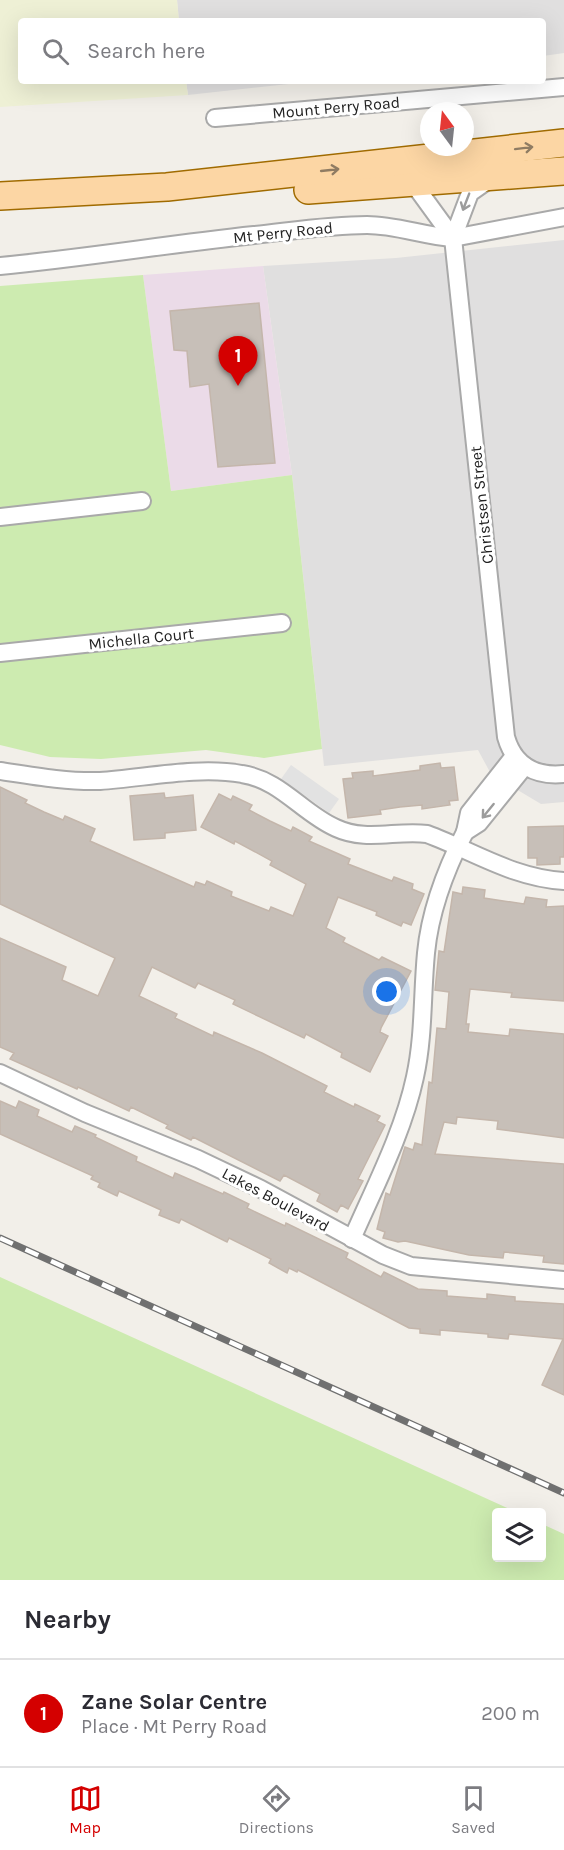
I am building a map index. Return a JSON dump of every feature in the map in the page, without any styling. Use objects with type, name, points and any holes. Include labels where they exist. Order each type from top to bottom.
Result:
[{"type":"main road","points":[[0,196],[167,188],[564,143]]},
{"type":"main road","points":[[0,213],[564,171]]},
{"type":"street","name":"Mount Perry Road","points":[[215,118],[564,87]]},
{"type":"street","name":"Christsen Street","points":[[494,177],[470,193],[453,238],[506,737],[509,748],[520,761]]},
{"type":"street","name":"Christsen Street","points":[[413,183],[453,238]]},
{"type":"street","name":"Mt Perry Road","points":[[0,266],[330,226],[370,225],[453,238],[564,217]]},
{"type":"street","points":[[0,517],[142,501]]},
{"type":"street","name":"Michella Court","points":[[0,653],[282,623]]},
{"type":"street","points":[[352,1239],[408,1107],[416,1076],[421,1040],[428,937],[441,888],[457,847],[465,832],[479,823],[520,761],[546,774],[564,774]]},
{"type":"street","points":[[0,771],[63,780],[98,781],[208,771],[242,774],[273,784],[322,820],[347,832],[371,836],[427,834],[503,868],[529,876],[564,881]]},
{"type":"street","name":"Lakes Boulevard","points":[[0,1073],[85,1113],[198,1159],[261,1189],[382,1255],[411,1266],[564,1280]]},
{"type":"shaded area","points":[[177,0],[564,0],[564,53],[546,56],[546,18],[179,18]]},
{"type":"shaded area","points":[[186,84],[289,84],[188,95]]},
{"type":"shaded area","points":[[564,240],[564,802],[541,804],[491,774],[478,750],[324,766],[292,475],[263,266],[396,258]]},
{"type":"shaded area","points":[[263,266],[292,475],[171,491],[143,275]]},
{"type":"shaded area","points":[[291,765],[339,799],[329,813],[281,779]]},
{"type":"green space","points":[[0,0],[177,0],[179,18],[18,18],[18,84],[186,84],[188,95],[0,107]]},
{"type":"green space","points":[[143,275],[171,491],[292,475],[322,749],[264,758],[206,750],[101,759],[50,757],[0,745],[0,286]]},
{"type":"green space","points":[[0,1277],[507,1508],[492,1508],[492,1562],[546,1562],[546,1526],[564,1534],[564,1580],[0,1580]]},
{"type":"building","points":[[259,303],[275,463],[218,467],[209,384],[190,387],[187,351],[174,350],[170,311]]},
{"type":"building","points":[[440,763],[441,768],[454,767],[458,800],[449,801],[450,805],[422,809],[422,805],[400,807],[380,810],[381,814],[348,818],[343,779],[353,778],[352,773],[373,771],[373,776],[420,770],[420,766]]},
{"type":"building","points":[[0,787],[27,800],[25,803],[44,812],[63,820],[65,816],[95,829],[90,841],[194,887],[196,882],[205,885],[207,881],[232,892],[231,896],[269,911],[271,907],[293,916],[306,884],[270,865],[272,861],[235,841],[234,844],[201,827],[219,794],[231,800],[233,796],[252,805],[249,810],[270,821],[291,831],[293,827],[312,837],[309,841],[350,859],[348,864],[392,881],[394,877],[413,884],[412,889],[424,894],[411,925],[403,922],[401,926],[376,915],[377,912],[338,897],[326,928],[345,938],[343,942],[379,960],[382,957],[411,971],[381,1028],[380,1032],[388,1036],[370,1072],[341,1057],[342,1053],[306,1034],[304,1038],[233,1004],[235,1000],[198,983],[195,988],[152,967],[139,996],[177,1014],[175,1018],[213,1036],[214,1032],[262,1053],[327,1086],[324,1092],[354,1107],[355,1104],[380,1116],[377,1121],[385,1125],[358,1179],[363,1181],[348,1209],[341,1205],[337,1212],[317,1201],[320,1194],[284,1175],[280,1181],[193,1137],[191,1140],[166,1128],[168,1125],[131,1107],[129,1111],[10,1059],[14,1053],[0,1047],[0,938],[66,967],[62,980],[98,996],[115,958],[0,904]]},
{"type":"building","points":[[164,793],[165,798],[193,795],[196,830],[165,833],[165,838],[134,840],[130,796]]},
{"type":"building","points":[[564,826],[564,857],[560,857],[560,864],[537,865],[537,858],[528,858],[528,827]]},
{"type":"building","points":[[463,887],[485,890],[484,898],[524,904],[526,897],[547,900],[546,907],[564,906],[564,1001],[511,997],[512,993],[470,989],[466,1024],[469,1024],[468,1032],[509,1036],[510,1029],[564,1034],[564,1138],[497,1129],[498,1121],[457,1117],[456,1124],[444,1122],[435,1154],[564,1164],[564,1264],[543,1262],[544,1256],[504,1252],[503,1258],[469,1255],[405,1241],[398,1242],[383,1238],[385,1232],[377,1229],[386,1193],[390,1195],[405,1147],[413,1150],[415,1143],[422,1145],[429,1082],[432,1083],[437,1028],[446,1029],[449,992],[435,990],[439,951],[444,952],[453,892],[462,894]]},
{"type":"building","points":[[0,1101],[16,1108],[19,1101],[39,1110],[37,1116],[72,1132],[75,1126],[96,1135],[95,1137],[137,1157],[136,1161],[173,1178],[175,1173],[223,1194],[224,1192],[249,1204],[247,1208],[285,1226],[286,1223],[348,1253],[346,1258],[381,1277],[384,1272],[418,1289],[447,1291],[447,1296],[487,1299],[487,1294],[515,1297],[515,1301],[564,1304],[564,1395],[542,1385],[563,1339],[509,1334],[508,1339],[488,1337],[488,1334],[440,1330],[440,1335],[420,1333],[420,1329],[409,1328],[298,1270],[297,1272],[289,1268],[287,1273],[269,1263],[271,1259],[229,1238],[227,1242],[181,1219],[179,1223],[159,1215],[161,1210],[119,1191],[117,1196],[98,1187],[100,1183],[91,1179],[93,1176],[0,1134]]},
{"type":"railway","points":[[0,1238],[564,1493]]},
{"type":"place","name":"Zane Solar Centre","points":[[238,386]]}]
